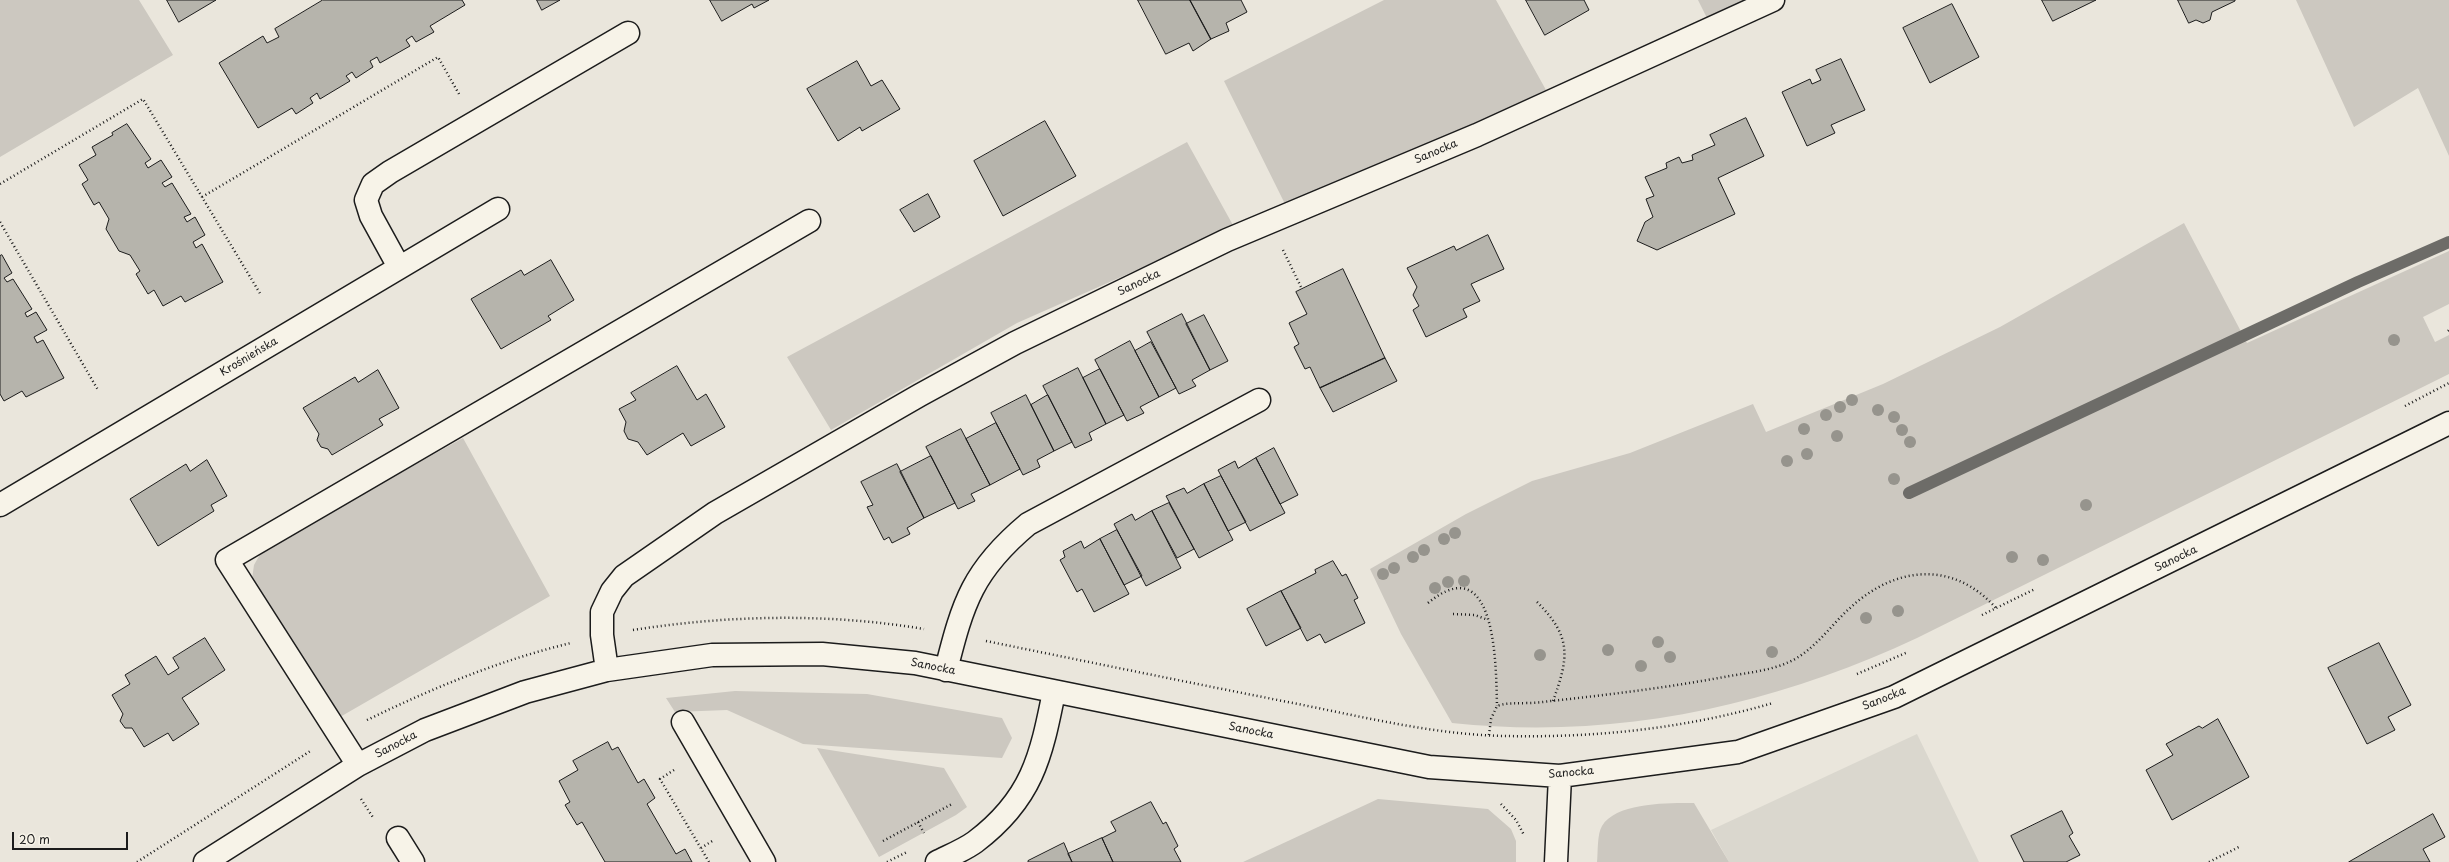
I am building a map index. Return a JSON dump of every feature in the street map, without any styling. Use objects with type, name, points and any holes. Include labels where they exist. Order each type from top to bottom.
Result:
[{"type":"street","name":"Sanocka","points":[[607,670],[602,635],[602,612],[612,591],[624,576],[715,513],[920,395],[1015,343],[1227,240],[1477,135],[1773,0]]},
{"type":"street","points":[[399,267],[371,216],[366,200],[373,184],[390,172],[628,33]]},
{"type":"street","name":"Krośnieńska","points":[[0,505],[498,209]]},
{"type":"street","points":[[358,765],[227,560],[809,221]]},
{"type":"street","points":[[946,670],[967,596],[984,568],[1005,544],[1028,524],[1258,400]]},
{"type":"street","name":"Sanocka","points":[[205,862],[358,765],[425,730],[525,692],[607,670],[712,655],[822,654],[916,663],[1429,767],[1560,776],[1738,752],[1894,697],[2449,423]]},
{"type":"street","points":[[937,862],[974,843],[1006,815],[1026,788],[1038,761],[1054,692]]},
{"type":"street","points":[[683,722],[764,862]]},
{"type":"street","points":[[1556,862],[1560,776]]},
{"type":"street","points":[[398,838],[413,862]]},
{"type":"path","points":[[202,197],[438,57],[475,123]]},
{"type":"path","points":[[0,184],[143,99],[260,295]]},
{"type":"path","points":[[0,222],[98,390]]},
{"type":"path","points":[[1270,223],[1301,287]]},
{"type":"path","points":[[2403,408],[2449,383]]},
{"type":"path","points":[[1497,706],[1506,702],[1525,704],[1690,683],[1789,662],[1805,653],[1850,608],[1873,590],[1901,577],[1922,574],[1944,576],[1967,584],[1982,593],[1996,608]]},
{"type":"path","points":[[1428,603],[1438,595],[1462,588],[1477,595],[1489,621],[1493,635],[1495,652],[1497,706],[1491,719],[1489,735]]},
{"type":"path","points":[[1975,619],[2038,588]]},
{"type":"path","points":[[1537,602],[1559,628],[1565,643],[1563,672],[1553,701]]},
{"type":"path","points":[[1453,614],[1475,614],[1489,621]]},
{"type":"path","points":[[137,862],[337,734],[426,692],[490,666],[602,635],[671,624],[746,618],[793,618],[903,626],[955,634],[1402,725],[1489,735],[1578,736],[1640,730],[1714,719],[1778,702]]},
{"type":"path","points":[[1856,674],[1914,649]]},
{"type":"path","points":[[668,774],[660,779],[709,862]]},
{"type":"path","points":[[883,841],[952,804]]},
{"type":"path","points":[[701,848],[709,843]]},
{"type":"path","points":[[2209,862],[2239,847]]},
{"type":"path","points":[[887,862],[914,848]]},
{"type":"shaded area","points":[[0,0],[139,0],[173,55],[0,157]]},
{"type":"shaded area","points":[[1384,0],[1496,0],[1546,90],[1426,146],[1285,204],[1224,81]]},
{"type":"shaded area","points":[[1698,0],[1746,0],[1707,18]]},
{"type":"shaded area","points":[[2296,0],[2449,0],[2449,156],[2418,88],[2354,127]]},
{"type":"shaded area","points":[[1187,142],[1234,227],[1017,323],[831,430],[787,357]]},
{"type":"shaded area","points":[[2184,223],[2247,343],[2449,251],[2449,304],[2423,317],[2435,342],[2449,335],[2449,374],[1917,638],[1861,662],[1805,683],[1748,700],[1690,713],[1632,722],[1573,727],[1513,727],[1452,723],[1401,634],[1370,569],[1466,514],[1532,481],[1630,453],[1753,404],[1766,432],[1883,384],[2000,327]]},
{"type":"shaded area","points":[[463,438],[550,596],[340,717],[251,586],[254,565],[263,549]]},
{"type":"shaded area","points":[[735,691],[867,694],[1002,718],[1012,738],[1002,758],[803,744],[727,710],[675,712],[666,698]]},
{"type":"shaded area","points":[[1917,734],[1979,862],[1729,862],[1711,830]]},
{"type":"shaded area","points":[[817,748],[944,768],[967,807],[956,815],[879,857]]},
{"type":"shaded area","points":[[1378,799],[1488,809],[1511,829],[1516,841],[1516,862],[1243,862]]},
{"type":"shaded area","points":[[1694,803],[1729,862],[1597,862],[1600,829],[1609,818],[1619,812],[1631,808],[1658,804]]},
{"type":"building","points":[[167,0],[216,0],[179,22]]},
{"type":"building","points":[[323,0],[462,0],[465,5],[430,26],[434,32],[416,42],[412,36],[406,40],[410,46],[380,63],[377,57],[370,61],[373,67],[356,78],[352,72],[346,76],[350,81],[320,99],[317,93],[310,98],[313,103],[296,114],[292,108],[258,128],[219,63],[263,36],[267,43],[279,37],[275,29]]},
{"type":"building","points":[[537,0],[560,0],[542,10]]},
{"type":"building","points":[[710,0],[769,0],[754,8],[752,4],[722,21]]},
{"type":"building","points":[[1138,0],[1190,0],[1211,39],[1193,51],[1189,43],[1166,54]]},
{"type":"building","points":[[1190,0],[1241,0],[1247,12],[1226,23],[1229,31],[1211,39]]},
{"type":"building","points":[[1526,0],[1584,0],[1589,10],[1545,35]]},
{"type":"building","points":[[2042,0],[2096,0],[2053,21]]},
{"type":"building","points":[[2178,0],[2235,1],[2212,12],[2210,20],[2203,23],[2196,20],[2189,23]]},
{"type":"building","points":[[1952,4],[1979,57],[1930,83],[1903,28]]},
{"type":"building","points":[[1841,59],[1865,110],[1831,125],[1835,133],[1807,146],[1782,92],[1810,79],[1812,84],[1821,80],[1816,70]]},
{"type":"building","points":[[857,61],[871,86],[882,80],[900,109],[862,131],[860,127],[838,141],[807,89]]},
{"type":"building","points":[[1746,118],[1764,156],[1718,178],[1735,214],[1657,250],[1637,241],[1645,222],[1653,217],[1646,199],[1654,196],[1645,177],[1667,168],[1666,163],[1679,157],[1682,163],[1693,160],[1692,155],[1715,145],[1710,135]]},
{"type":"building","points":[[1045,121],[1076,176],[1003,216],[974,161]]},
{"type":"building","points":[[127,124],[151,159],[145,163],[148,168],[161,160],[172,177],[162,183],[165,187],[172,183],[191,214],[184,217],[187,222],[195,217],[205,235],[193,242],[196,248],[202,244],[223,282],[185,302],[181,296],[163,306],[154,290],[148,294],[136,274],[140,271],[130,255],[119,251],[106,229],[109,219],[99,202],[94,205],[82,184],[88,180],[79,165],[96,155],[92,147],[113,135],[112,133]]},
{"type":"building","points":[[928,194],[940,217],[914,232],[900,210]]},
{"type":"building","points":[[1488,235],[1504,269],[1471,284],[1480,301],[1463,309],[1467,317],[1426,337],[1413,310],[1419,306],[1413,295],[1417,287],[1407,268],[1454,246],[1456,250]]},
{"type":"building","points":[[2,255],[12,273],[4,278],[7,282],[13,279],[32,309],[25,313],[27,317],[36,312],[47,330],[34,337],[37,343],[43,340],[64,378],[26,397],[22,391],[4,401],[0,394],[0,256]]},
{"type":"building","points":[[551,260],[574,300],[548,316],[551,320],[501,349],[471,299],[521,270],[524,275]]},
{"type":"building","points":[[1343,269],[1385,358],[1320,388],[1310,367],[1305,369],[1294,347],[1299,344],[1289,323],[1307,314],[1296,292]]},
{"type":"building","points":[[1182,314],[1210,370],[1192,380],[1196,386],[1179,394],[1147,332]]},
{"type":"building","points":[[1204,315],[1228,361],[1210,370],[1186,324]]},
{"type":"building","points":[[1130,341],[1159,397],[1140,407],[1144,413],[1127,421],[1095,360]]},
{"type":"building","points":[[1151,342],[1176,388],[1159,397],[1135,351]]},
{"type":"building","points":[[1385,358],[1397,381],[1333,412],[1320,388]]},
{"type":"building","points":[[677,366],[697,400],[706,394],[725,427],[691,446],[683,433],[647,455],[638,442],[628,439],[624,431],[626,422],[619,409],[636,400],[631,393]]},
{"type":"building","points":[[1078,368],[1106,424],[1089,433],[1092,440],[1075,448],[1043,386]]},
{"type":"building","points":[[1100,369],[1124,415],[1106,424],[1083,378]]},
{"type":"building","points":[[378,370],[399,408],[379,419],[383,425],[332,455],[328,449],[321,447],[317,440],[319,434],[303,408],[355,377],[358,382]]},
{"type":"building","points":[[1026,395],[1054,451],[1037,460],[1040,467],[1023,475],[991,413]]},
{"type":"building","points":[[1048,395],[1072,442],[1054,451],[1031,405]]},
{"type":"building","points":[[996,423],[1020,469],[990,485],[966,439]]},
{"type":"building","points":[[961,429],[990,485],[971,494],[975,501],[958,509],[926,447]]},
{"type":"building","points":[[1274,448],[1298,495],[1280,504],[1256,458]]},
{"type":"building","points":[[931,456],[955,503],[924,518],[900,472]]},
{"type":"building","points":[[1256,458],[1285,513],[1250,531],[1218,470],[1235,461],[1238,468]]},
{"type":"building","points":[[207,460],[227,496],[211,505],[214,511],[158,546],[130,499],[186,464],[190,471]]},
{"type":"building","points":[[897,464],[924,518],[907,528],[910,534],[892,543],[889,537],[884,540],[867,507],[873,505],[861,482]]},
{"type":"building","points":[[1221,476],[1246,522],[1228,531],[1204,484]]},
{"type":"building","points":[[1204,484],[1233,540],[1199,558],[1166,496],[1184,488],[1187,493]]},
{"type":"building","points":[[1169,503],[1194,549],[1177,558],[1152,511]]},
{"type":"building","points":[[1152,511],[1181,568],[1146,586],[1114,524],[1132,514],[1135,520]]},
{"type":"building","points":[[1117,530],[1142,576],[1124,585],[1100,539]]},
{"type":"building","points":[[1100,539],[1129,594],[1094,612],[1082,589],[1077,592],[1060,560],[1065,557],[1063,551],[1081,541],[1084,548]]},
{"type":"building","points":[[1333,561],[1342,576],[1346,574],[1358,598],[1354,600],[1365,623],[1325,643],[1320,634],[1307,641],[1281,591],[1316,573],[1315,570]]},
{"type":"building","points":[[1281,591],[1301,628],[1266,646],[1247,609]]},
{"type":"building","points":[[205,638],[225,670],[182,698],[199,724],[173,741],[168,733],[144,747],[132,728],[125,728],[120,721],[123,714],[112,695],[130,684],[125,675],[156,656],[168,675],[179,668],[173,658]]},
{"type":"building","points":[[2379,643],[2411,705],[2388,717],[2395,730],[2367,744],[2328,668]]},
{"type":"building","points":[[2218,719],[2249,777],[2172,820],[2146,770],[2173,755],[2166,744],[2199,726],[2202,728]]},
{"type":"building","points":[[608,742],[612,750],[618,747],[638,783],[644,779],[655,798],[647,804],[676,854],[685,849],[692,862],[605,862],[582,822],[577,825],[565,805],[570,802],[559,781],[578,770],[573,761]]},
{"type":"building","points":[[1151,802],[1163,824],[1166,822],[1178,846],[1174,849],[1181,862],[1113,862],[1102,838],[1116,831],[1111,822]]},
{"type":"building","points":[[2062,811],[2073,833],[2069,836],[2080,855],[2066,862],[2024,862],[2011,836]]},
{"type":"building","points":[[2433,814],[2445,837],[2423,849],[2430,862],[2349,862]]},
{"type":"building","points":[[1102,838],[1113,862],[1072,862],[1068,854]]},
{"type":"building","points":[[1064,843],[1072,862],[1028,862],[1028,861]]},
{"type":"waterway","points":[[1909,493],[2358,282],[2449,242]]}]
